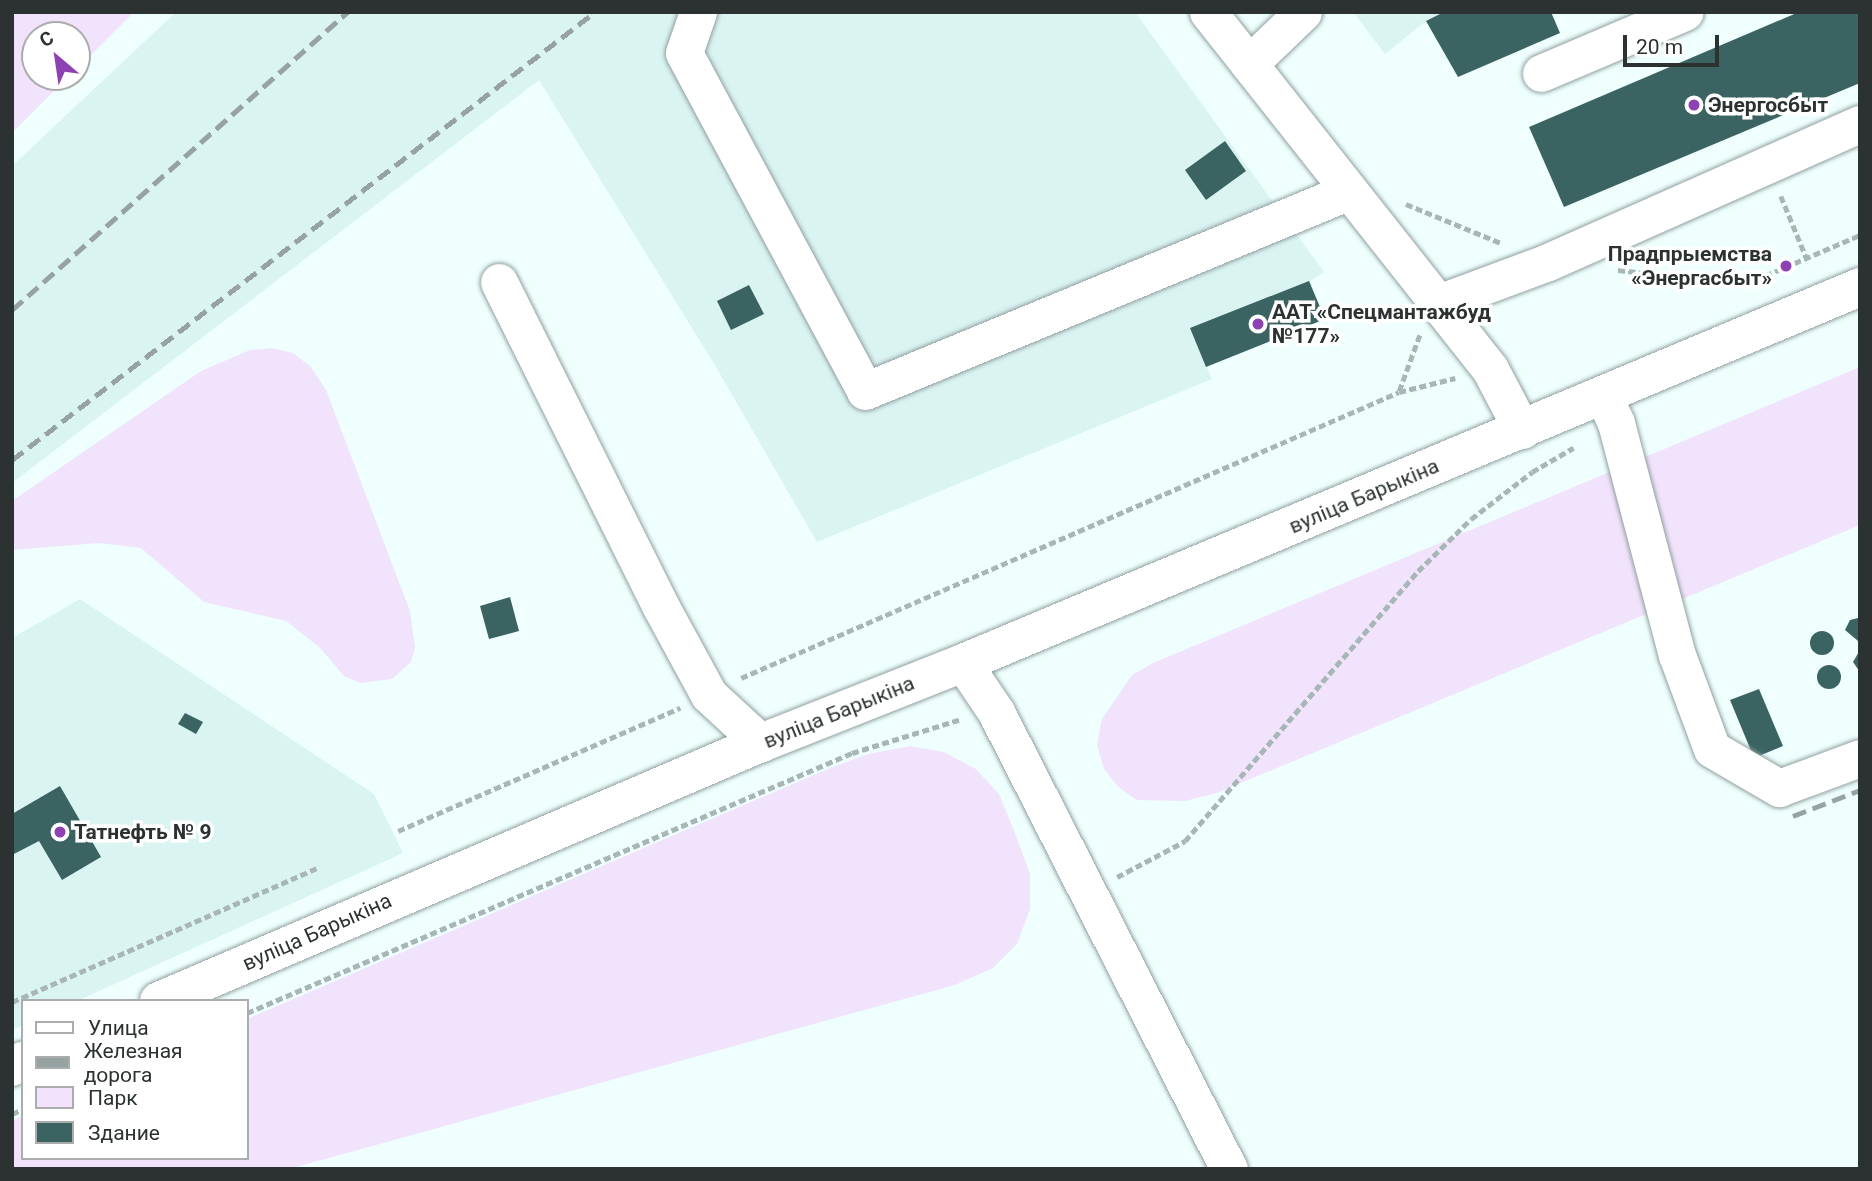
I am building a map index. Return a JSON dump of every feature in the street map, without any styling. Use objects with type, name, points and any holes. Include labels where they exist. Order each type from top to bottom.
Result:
[{"type":"main road","name":"вуліца Барыкіна","points":[[164,999],[761,743],[963,663],[1522,430],[1609,409],[1860,287]]},
{"type":"lane","points":[[698,12],[684,53],[865,391],[1347,192]]},
{"type":"lane","points":[[1208,12],[1347,192],[1490,369],[1522,430]]},
{"type":"lane","points":[[1250,64],[1303,12]]},
{"type":"lane","points":[[1541,73],[1685,12]]},
{"type":"lane","points":[[1438,303],[1548,262],[1860,124]]},
{"type":"lane","points":[[499,282],[661,607],[709,695],[761,743]]},
{"type":"lane","points":[[1609,409],[1676,655],[1712,749],[1779,788],[1860,758]]},
{"type":"lane","points":[[963,663],[996,712],[1229,1169]]},
{"type":"path","points":[[1767,163],[1807,259]]},
{"type":"path","points":[[1746,284],[1860,235]]},
{"type":"path","points":[[1399,392],[1426,320],[1438,303]]},
{"type":"path","points":[[398,831],[709,695],[898,607],[1399,392],[1490,369]]},
{"type":"path","points":[[1088,893],[1185,841],[1242,770],[1316,694],[1418,571],[1471,519],[1609,409]]},
{"type":"path","points":[[248,1013],[852,753],[944,723],[996,712]]},
{"type":"path","points":[[12,1002],[319,867]]},
{"type":"shaded area","name":"ААТ «Спецмантажбуд №177»","points":[[176,12],[1135,12],[1324,272],[1310,281],[1325,319],[1206,366],[1212,379],[817,542],[716,367],[539,80],[12,483],[12,166]]},
{"type":"shaded area","points":[[1353,12],[1444,12],[1426,21],[1385,54]]},
{"type":"shaded area","points":[[80,599],[374,794],[403,853],[81,999],[21,999],[21,1026],[12,1030],[12,638]]},
{"type":"green space","points":[[12,12],[134,12],[91,55],[91,21],[21,21],[21,91],[54,91],[12,133]]},
{"type":"green space","points":[[273,348],[293,353],[311,367],[326,390],[410,611],[415,647],[411,662],[392,679],[360,683],[344,676],[319,647],[286,621],[204,602],[141,548],[99,543],[12,550],[12,501],[201,371],[250,350]]},
{"type":"green space","points":[[1860,367],[1860,525],[1217,793],[1185,801],[1137,800],[1118,787],[1104,769],[1097,745],[1102,719],[1132,675],[1153,663]]},
{"type":"green space","points":[[910,746],[944,752],[976,769],[999,794],[1030,874],[1030,909],[1017,944],[993,968],[955,985],[289,1169],[12,1169],[12,1121],[21,1117],[21,1160],[248,1160],[248,1019],[825,770],[868,754]]},
{"type":"building","points":[[1444,12],[1551,12],[1560,33],[1458,77],[1426,21]]},
{"type":"building","name":"Энергосбыт","points":[[1799,12],[1860,12],[1860,83],[1564,207],[1529,127]]},
{"type":"building","points":[[1225,141],[1246,171],[1206,200],[1185,170]]},
{"type":"building","name":"ААТ «Спецмантажбуд №177»","points":[[1309,281],[1325,319],[1206,367],[1190,328]]},
{"type":"building","points":[[749,285],[764,314],[731,330],[717,301]]},
{"type":"building","points":[[510,597],[519,631],[489,639],[480,606]]},
{"type":"building","points":[[1860,618],[1858,641],[1845,630],[1850,620]]},
{"type":"building","points":[[1822,631],[1830,635],[1834,643],[1830,651],[1822,655],[1814,651],[1810,643],[1814,635]]},
{"type":"building","points":[[1860,650],[1860,672],[1853,662]]},
{"type":"building","points":[[1829,665],[1837,669],[1841,677],[1837,685],[1829,689],[1821,685],[1817,677],[1821,669]]},
{"type":"building","points":[[1759,689],[1783,746],[1754,758],[1730,700]]},
{"type":"building","points":[[185,713],[203,722],[196,734],[178,724]]},
{"type":"building","name":"Татнефть № 9","points":[[60,786],[101,857],[62,880],[39,841],[12,855],[12,814]]},
{"type":"railway","points":[[12,310],[348,12]]},
{"type":"railway","points":[[12,460],[595,12]]},
{"type":"railway","points":[[1793,816],[1860,790]]},
{"type":"place","name":"Энергосбыт","points":[[1694,105]]},
{"type":"place","name":"Прадпрыемства «Энергасбыт»","points":[[1786,266]]},
{"type":"place","name":"ААТ «Спецмантажбуд №177»","points":[[1258,324]]},
{"type":"place","name":"Татнефть № 9","points":[[60,832]]}]
